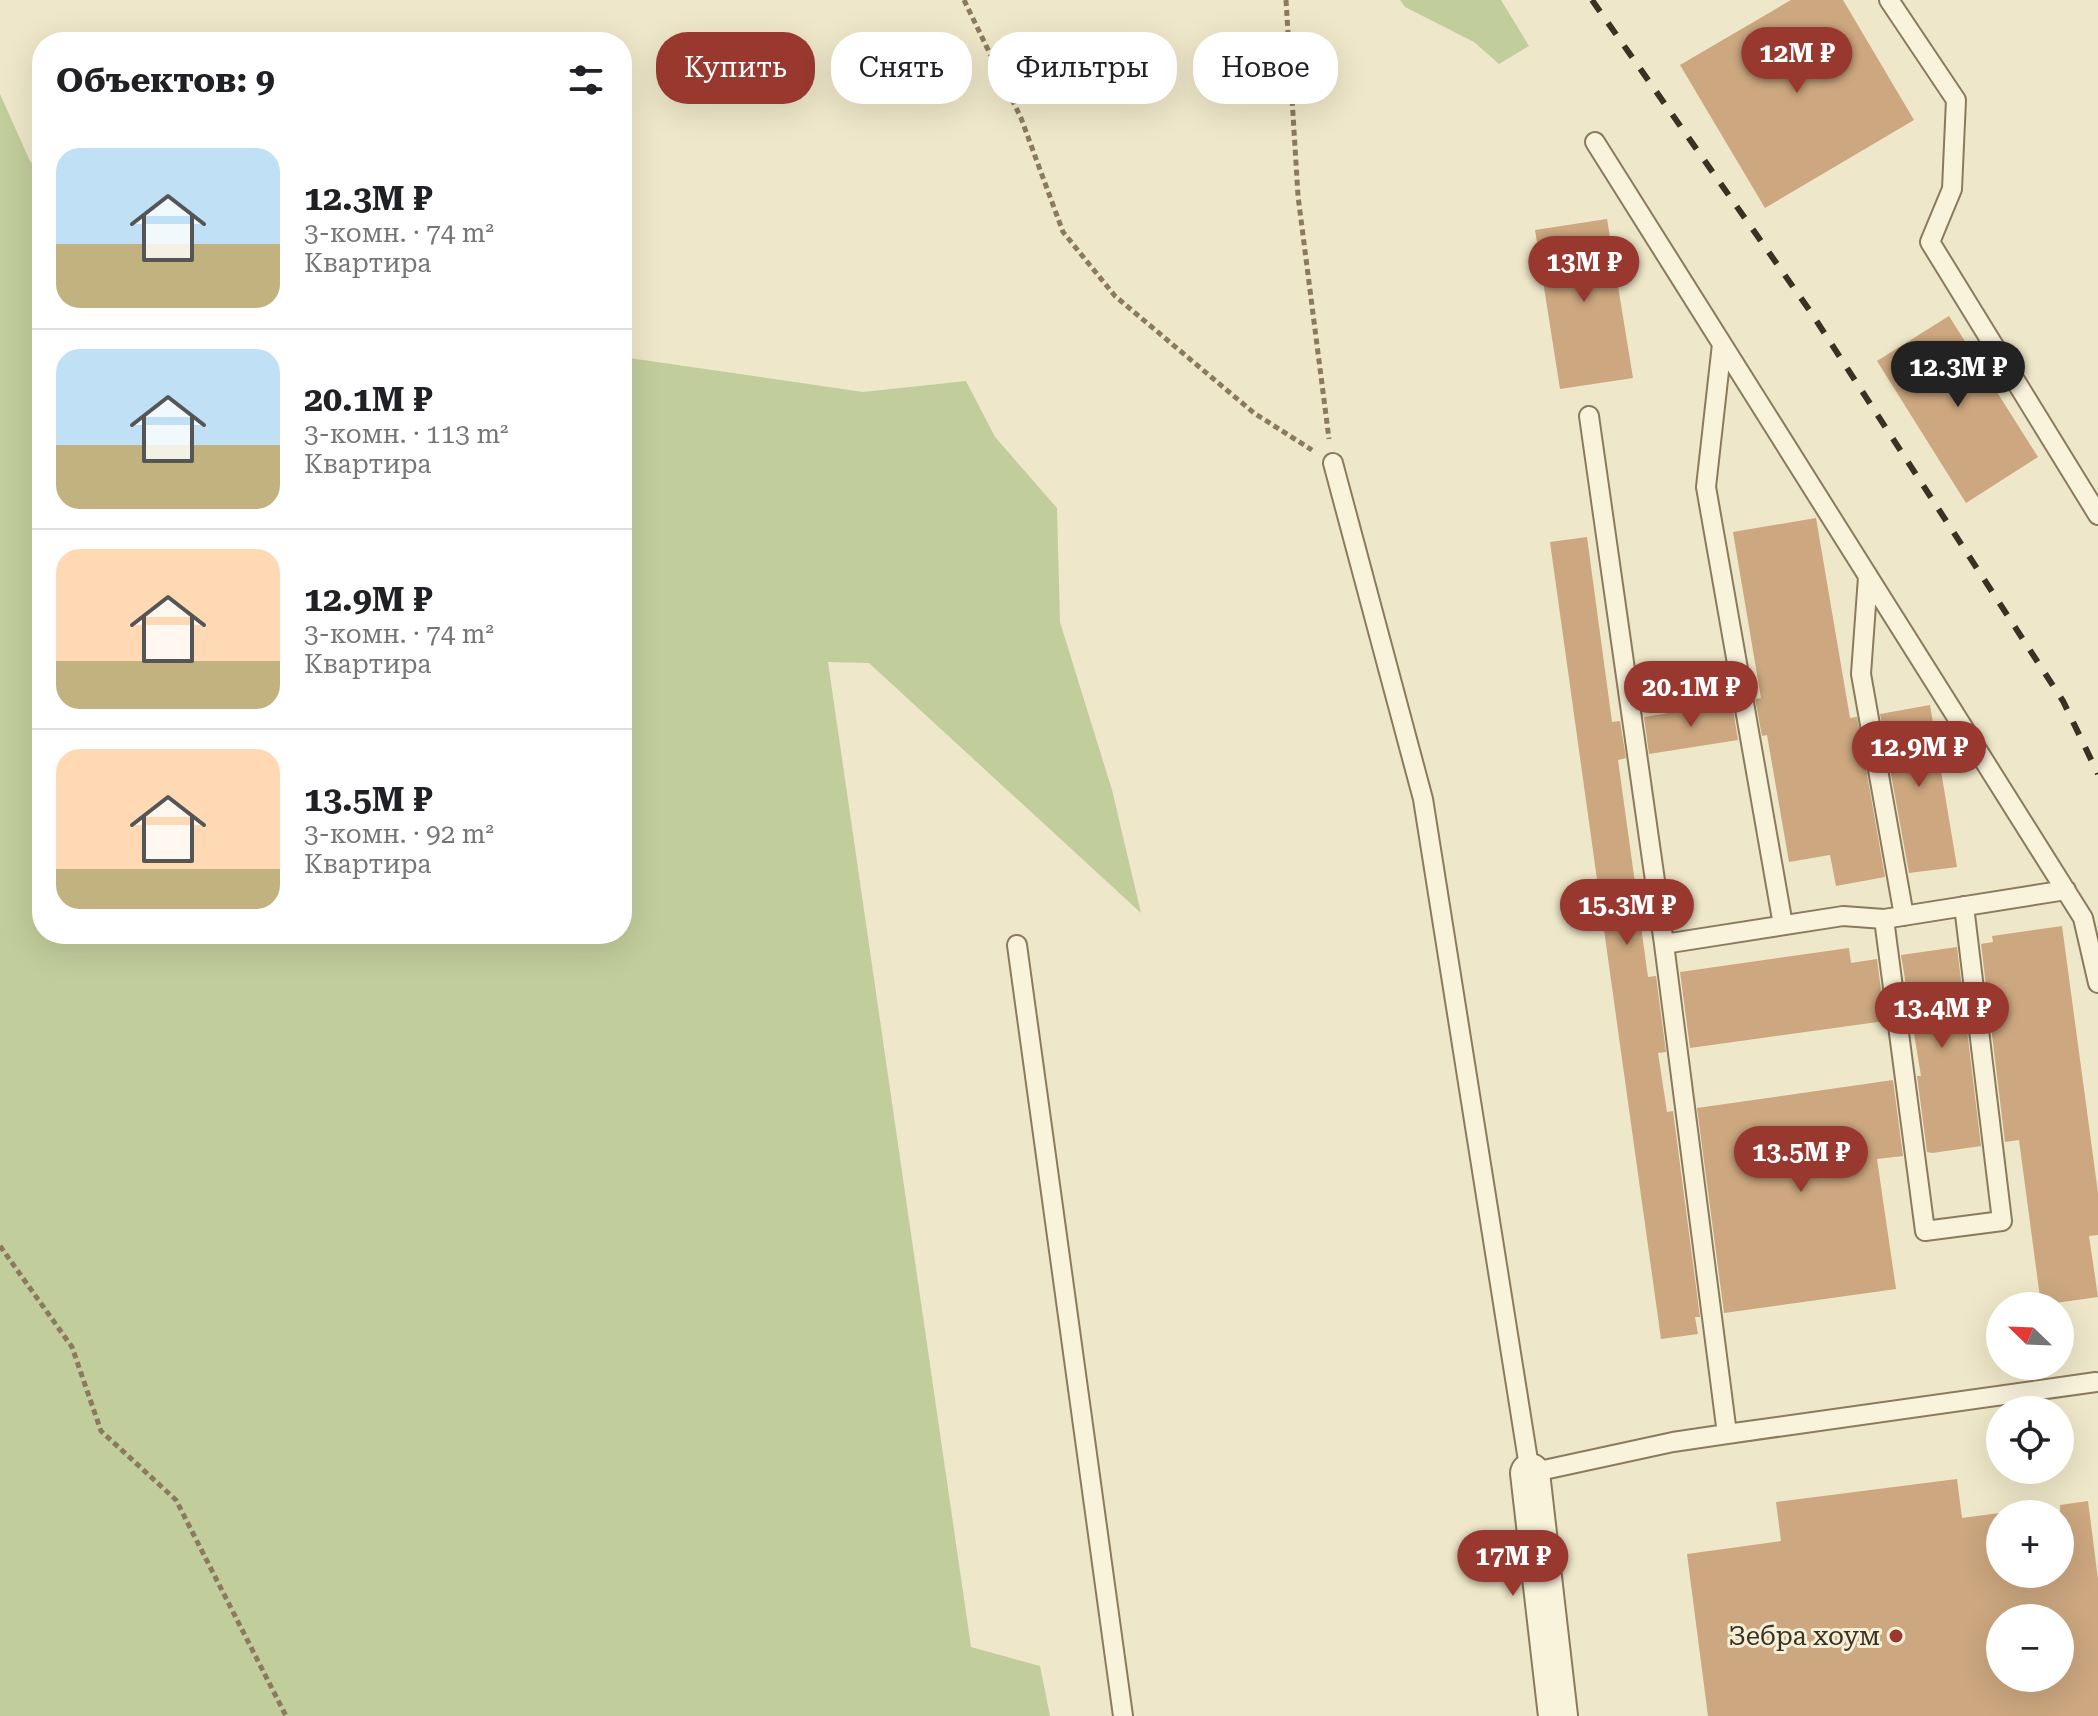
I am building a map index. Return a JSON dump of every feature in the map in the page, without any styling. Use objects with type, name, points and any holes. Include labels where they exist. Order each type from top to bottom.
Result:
[{"type":"street","points":[[1530,1473],[1558,1716]]},
{"type":"lane","points":[[1889,0],[1956,100],[1952,189],[1930,242],[2098,515]]},
{"type":"lane","points":[[1595,142],[2083,918],[2098,983]]},
{"type":"lane","points":[[1722,344],[1706,487],[1783,925]]},
{"type":"lane","points":[[1589,416],[1664,944],[1727,1434]]},
{"type":"lane","points":[[1333,463],[1423,799],[1530,1473],[1673,1442],[2097,1385]]},
{"type":"lane","points":[[1868,577],[1861,674],[1904,916]]},
{"type":"lane","points":[[1664,944],[1843,916],[1884,919],[2066,890]]},
{"type":"lane","points":[[1884,919],[1925,1231],[2002,1221],[1964,906]]},
{"type":"lane","points":[[1017,945],[1123,1716]]},
{"type":"path","points":[[964,0],[1021,118],[1063,232],[1115,296],[1254,413],[1333,463]]},
{"type":"path","points":[[1286,0],[1298,196],[1333,463]]},
{"type":"path","points":[[0,1246],[72,1347],[101,1431],[176,1500],[286,1716]]},
{"type":"green space","points":[[1400,0],[1501,0],[1529,46],[1499,64],[1474,42],[1405,7]]},
{"type":"green space","points":[[0,94],[32,163],[32,944],[632,944],[632,358],[863,392],[966,381],[995,437],[1057,508],[1060,622],[1112,790],[1141,913],[869,663],[828,662],[971,1647],[1040,1666],[1050,1716],[0,1716]]},
{"type":"building","points":[[1791,0],[1843,0],[1914,120],[1765,208],[1680,65]]},
{"type":"building","points":[[1607,219],[1633,378],[1560,389],[1535,230]]},
{"type":"building","points":[[1949,316],[2038,457],[1966,503],[1877,361]]},
{"type":"building","points":[[1816,518],[1850,718],[1857,717],[1885,877],[1836,886],[1830,855],[1789,862],[1767,735],[1762,736],[1755,699],[1761,698],[1733,532]]},
{"type":"building","points":[[1587,537],[1612,722],[1620,721],[1626,758],[1618,760],[1648,977],[1656,976],[1666,1052],[1658,1053],[1667,1112],[1673,1111],[1700,1317],[1695,1317],[1698,1334],[1661,1339],[1550,542]]},
{"type":"building","points":[[1732,703],[1738,740],[1649,754],[1644,717]]},
{"type":"building","points":[[1930,705],[1957,867],[1909,873],[1880,714]]},
{"type":"building","points":[[2062,926],[2098,1193],[2098,1235],[2089,1236],[2098,1297],[2074,1300],[2074,1292],[2039,1292],[2019,1140],[2005,1142],[1981,944],[1993,942],[1992,936]]},
{"type":"building","points":[[1957,947],[1981,1146],[1932,1153],[1927,1152],[1917,1076],[1921,1076],[1901,955]]},
{"type":"building","points":[[1849,948],[1851,963],[1877,959],[1885,1021],[1690,1048],[1680,972]]},
{"type":"building","points":[[1893,1080],[1903,1156],[1877,1159],[1896,1289],[1724,1313],[1697,1108]]},
{"type":"building","points":[[1957,1479],[1962,1518],[1986,1515],[1986,1588],[2074,1588],[2074,1503],[2088,1501],[2098,1579],[2098,1716],[1708,1716],[1687,1554],[1781,1541],[1776,1502]]},
{"type":"railway","points":[[1592,0],[1810,311],[2063,701],[2098,774]]},
{"type":"place","name":"Зебра хоум","points":[[1896,1636]]}]
